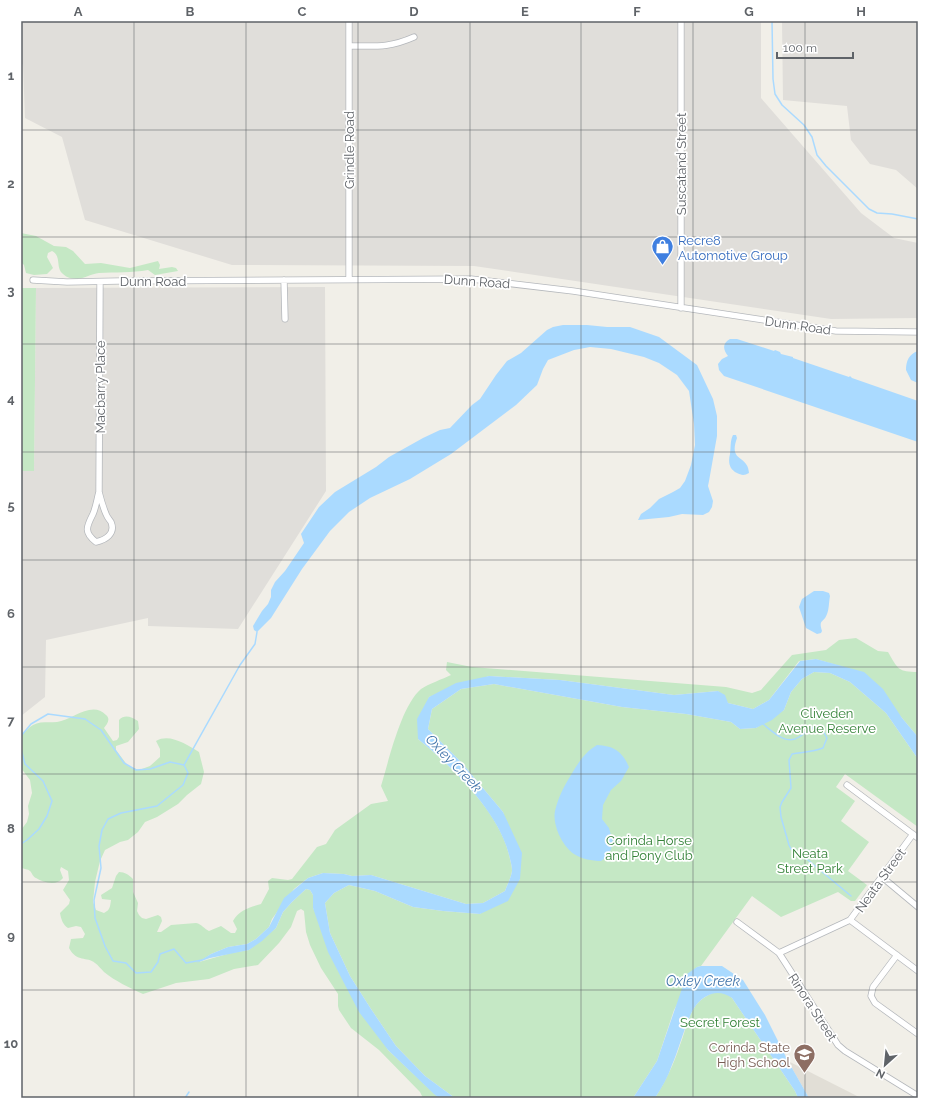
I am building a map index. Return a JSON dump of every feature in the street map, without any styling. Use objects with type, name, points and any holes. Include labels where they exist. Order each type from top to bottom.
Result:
[{"type":"street","name":"Grindle Road","points":[[349,21],[349,279]]},
{"type":"street","name":"Suscatand Street","points":[[680,21],[681,308]]},
{"type":"street","points":[[349,46],[393,45],[414,37]]},
{"type":"street","name":"Dunn Road","points":[[33,280],[100,282],[471,278],[573,291],[836,331],[918,332]]},
{"type":"street","points":[[284,280],[285,319]]},
{"type":"street","name":"Macbarry Place","points":[[100,282],[100,492],[112,530],[108,537],[96,542],[90,538],[87,530],[88,523],[93,514],[100,492]]},
{"type":"street","points":[[847,785],[916,836]]},
{"type":"street","name":"Neata Street","points":[[779,953],[850,920],[882,877],[916,836]]},
{"type":"street","points":[[882,877],[918,906]]},
{"type":"street","points":[[850,920],[918,971]]},
{"type":"street","name":"Rinora Street","points":[[737,922],[779,953],[838,1045],[845,1051],[918,1096]]},
{"type":"street","points":[[897,955],[873,988],[871,996],[875,1003],[918,1034]]},
{"type":"shaded area","points":[[21,21],[761,21],[761,98],[861,213],[894,238],[918,243],[918,318],[831,319],[474,266],[232,265],[85,220],[62,137],[25,118],[23,65],[21,63]]},
{"type":"shaded area","points":[[782,21],[918,21],[918,189],[896,170],[870,164],[851,140],[847,106],[783,100]]},
{"type":"shaded area","points":[[325,287],[326,491],[238,629],[148,626],[148,618],[46,640],[45,697],[21,716],[21,471],[34,471],[36,288]]},
{"type":"shaded area","name":"Corinda State High School","points":[[788,1061],[861,1098],[809,1098]]},
{"type":"green space","points":[[21,233],[36,236],[54,246],[66,247],[73,251],[85,264],[101,263],[130,268],[158,261],[160,265],[159,269],[172,267],[176,268],[178,271],[155,275],[148,270],[99,273],[78,279],[66,276],[59,269],[57,256],[52,251],[48,253],[47,257],[53,268],[47,274],[34,275],[26,273],[24,265],[21,262]]},
{"type":"green space","points":[[21,288],[36,288],[34,471],[21,471]]},
{"type":"green space","points":[[856,638],[878,651],[888,652],[897,666],[902,670],[918,672],[918,737],[864,673],[816,659],[799,661],[769,700],[753,709],[728,703],[718,691],[674,695],[560,680],[489,676],[429,697],[418,739],[446,764],[474,793],[497,825],[505,842],[512,868],[511,876],[505,891],[483,903],[466,904],[371,875],[352,876],[323,873],[308,878],[294,889],[272,919],[269,927],[256,939],[247,944],[228,947],[211,954],[199,962],[231,953],[249,950],[276,928],[283,912],[292,902],[306,889],[310,890],[313,895],[313,908],[388,1050],[439,1098],[423,1098],[420,1092],[379,1050],[351,1028],[339,1010],[338,994],[321,968],[310,945],[306,932],[304,911],[301,909],[297,911],[291,927],[279,943],[258,965],[234,969],[209,979],[176,983],[143,994],[113,978],[92,961],[75,956],[72,953],[69,948],[71,939],[83,938],[85,934],[81,927],[66,927],[61,917],[60,913],[69,904],[70,900],[63,890],[69,880],[68,871],[61,867],[60,870],[63,878],[60,881],[50,883],[39,880],[34,877],[29,870],[21,868],[21,830],[27,822],[29,814],[28,806],[32,793],[30,780],[21,768],[21,735],[36,724],[63,721],[82,712],[95,709],[100,711],[108,718],[108,722],[104,728],[113,741],[117,740],[119,737],[119,720],[124,717],[133,718],[138,721],[139,729],[128,742],[116,746],[116,750],[128,766],[139,770],[150,766],[160,757],[160,749],[156,741],[161,739],[173,739],[199,752],[204,772],[201,784],[178,804],[157,817],[145,822],[138,832],[128,840],[120,842],[105,850],[100,861],[95,882],[93,902],[96,910],[104,913],[109,909],[111,900],[102,899],[101,895],[112,888],[119,872],[128,875],[133,879],[133,892],[138,903],[137,911],[139,915],[146,919],[158,915],[161,917],[162,921],[157,932],[161,932],[171,925],[196,923],[200,924],[209,931],[221,926],[231,933],[235,933],[237,929],[233,921],[235,917],[249,908],[261,904],[269,889],[268,881],[272,878],[292,879],[317,847],[326,844],[335,830],[371,804],[388,801],[381,786],[396,734],[407,708],[421,689],[451,675],[446,670],[447,662],[472,667],[726,687],[752,693],[761,690],[792,655],[826,650],[839,640]]},
{"type":"green space","points":[[814,672],[830,673],[850,682],[886,713],[918,759],[918,827],[845,774],[836,787],[855,801],[841,821],[869,842],[848,871],[867,885],[855,901],[851,901],[838,892],[781,917],[752,896],[701,966],[697,967],[674,1010],[657,1061],[633,1098],[455,1098],[425,1076],[396,1046],[350,976],[330,933],[325,903],[334,893],[349,885],[375,891],[413,907],[480,914],[520,879],[503,812],[462,763],[428,729],[432,709],[461,689],[494,684],[622,707],[686,714],[731,722],[740,729],[756,728],[784,710],[791,692],[802,679]]},
{"type":"green space","name":"Secret Forest","points":[[717,992],[726,993],[732,998],[795,1091],[798,1098],[655,1098],[666,1079],[678,1052],[693,1009],[703,999]]},
{"type":"water","points":[[563,325],[630,327],[659,337],[697,365],[713,399],[717,416],[717,436],[708,486],[713,501],[709,512],[703,515],[682,514],[669,517],[638,520],[641,514],[659,499],[680,488],[685,481],[691,465],[695,445],[694,424],[689,391],[677,375],[659,363],[644,357],[611,349],[590,347],[574,350],[548,360],[537,385],[516,405],[451,454],[410,479],[370,498],[349,512],[330,531],[302,569],[271,618],[257,632],[254,630],[253,626],[268,604],[271,597],[271,590],[275,582],[285,571],[304,543],[301,534],[319,507],[335,492],[376,467],[389,457],[423,438],[440,430],[450,428],[472,405],[480,399],[507,361],[521,353],[547,330]]},
{"type":"water","points":[[730,339],[737,339],[774,351],[775,350],[781,354],[849,377],[850,376],[918,401],[918,442],[724,376],[719,370],[718,364],[722,359],[728,356],[724,347],[726,342]]},
{"type":"water","points":[[918,351],[918,383],[911,380],[906,370],[909,358],[912,354]]},
{"type":"water","points":[[733,435],[736,435],[737,438],[735,451],[748,467],[749,473],[746,475],[737,473],[730,465],[729,460]]},
{"type":"water","points":[[814,591],[823,591],[829,593],[830,596],[828,612],[821,623],[822,631],[821,633],[817,634],[806,628],[799,607],[802,599]]},
{"type":"water","name":"Oxley Creek","points":[[816,659],[864,672],[883,689],[902,718],[918,737],[918,759],[886,713],[850,682],[830,673],[814,672],[802,679],[791,692],[784,710],[772,720],[756,728],[740,729],[731,722],[686,714],[622,707],[494,684],[461,689],[432,709],[428,729],[462,763],[503,812],[522,853],[520,879],[508,901],[480,914],[443,911],[413,907],[375,891],[349,885],[334,893],[325,903],[330,933],[350,976],[371,1009],[396,1046],[425,1076],[455,1098],[439,1098],[434,1094],[388,1050],[359,1012],[328,952],[313,908],[313,895],[310,890],[306,889],[292,902],[283,912],[276,928],[262,941],[249,950],[210,958],[196,963],[211,954],[228,947],[247,944],[256,939],[269,927],[284,898],[308,878],[323,873],[352,876],[371,875],[466,904],[483,903],[505,891],[511,876],[512,868],[505,842],[497,825],[474,793],[460,777],[432,750],[418,739],[417,719],[429,697],[456,683],[489,676],[560,680],[674,695],[718,691],[725,695],[728,703],[753,709],[769,700],[800,661]]},
{"type":"water","points":[[597,745],[617,750],[629,767],[621,781],[611,790],[603,805],[602,819],[609,828],[613,842],[609,855],[601,861],[577,856],[570,851],[562,841],[555,823],[555,811],[568,779],[582,758]]},
{"type":"water","name":"Oxley Creek","points":[[701,966],[722,966],[743,980],[765,1015],[788,1061],[809,1098],[798,1098],[795,1091],[732,998],[718,993],[705,997],[693,1009],[669,1074],[655,1098],[633,1098],[657,1061],[687,974]]},
{"type":"waterway","points":[[772,21],[773,79],[775,94],[782,105],[804,125],[812,137],[817,155],[869,209],[877,213],[918,219]]},
{"type":"waterway","points":[[184,765],[240,665],[255,644],[257,632]]},
{"type":"waterway","points":[[21,736],[31,724],[48,714],[85,719],[101,730],[124,763],[136,770],[150,769],[170,762],[184,765],[188,773],[183,785],[157,806],[121,813],[108,819],[102,830],[99,846],[101,868],[94,900],[95,918],[105,946],[113,961],[126,963],[136,973],[151,972],[158,962],[160,954],[174,949],[186,963],[202,960]]},
{"type":"waterway","points":[[763,724],[784,739],[794,739],[814,727],[823,731],[827,738],[823,748],[792,754],[789,760],[791,788],[780,807],[781,817],[789,845],[791,849],[798,853]]},
{"type":"waterway","points":[[21,749],[25,764],[43,781],[52,801],[47,816],[39,829],[21,844]]},
{"type":"waterway","points":[[802,855],[851,896]]},
{"type":"waterway","points":[[185,1098],[189,1092]]},
{"type":"place","name":"Recre8 Automotive Group","points":[[663,266]]},
{"type":"place","name":"Corinda State High School","points":[[805,1074]]},
{"type":"park label","name":"Cliveden Avenue Reserve","points":[[827,720]]},
{"type":"park label","name":"Corinda Horse and Pony Club","points":[[649,848]]},
{"type":"park label","name":"Neata Street Park","points":[[810,860]]}]
